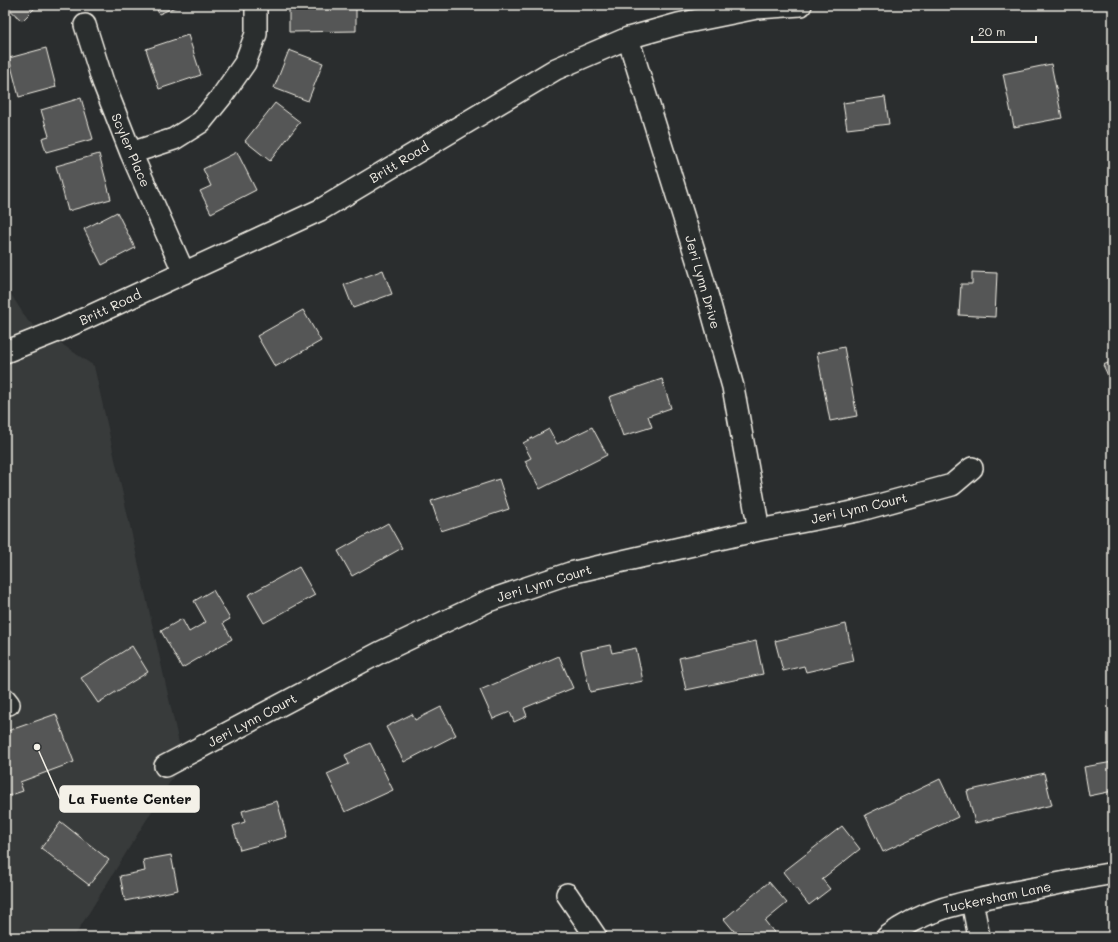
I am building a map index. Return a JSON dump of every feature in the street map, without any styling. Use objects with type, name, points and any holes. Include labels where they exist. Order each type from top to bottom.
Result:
[{"type":"street","points":[[131,153],[174,139],[201,122],[222,96],[245,63],[256,34],[256,5]]},
{"type":"street","name":"Britt Road","points":[[5,352],[60,330],[320,210],[556,69],[628,38],[678,24],[757,8],[801,5]]},
{"type":"street","name":"Scyler Place","points":[[85,25],[104,82],[131,153],[184,272]]},
{"type":"street","name":"Jeri Lynn Drive","points":[[628,38],[702,276],[733,387],[759,530]]},
{"type":"street","name":"Jeri Lynn Court","points":[[165,766],[380,653],[488,601],[570,572],[759,530],[857,511],[952,485],[972,468]]},
{"type":"street","name":"Tuckersham Lane","points":[[887,937],[899,928],[933,911],[972,901],[1113,872]]},
{"type":"street","points":[[567,894],[596,937]]},
{"type":"street","points":[[972,901],[979,937]]},
{"type":"shaded area","points":[[5,285],[28,321],[94,366],[183,761],[74,937],[5,937]]},
{"type":"building","points":[[5,5],[38,5],[22,21]]},
{"type":"building","points":[[155,5],[180,5],[159,14]]},
{"type":"building","points":[[289,5],[356,5],[356,31],[289,32]]},
{"type":"building","points":[[188,35],[201,75],[159,89],[146,49]]},
{"type":"building","points":[[46,48],[56,87],[19,97],[9,58]]},
{"type":"building","points":[[289,50],[323,63],[308,101],[274,88]]},
{"type":"building","points":[[1051,64],[1062,118],[1014,127],[1003,74]]},
{"type":"building","points":[[885,97],[889,124],[847,129],[843,103]]},
{"type":"building","points":[[81,98],[93,139],[46,152],[42,138],[49,136],[41,110]]},
{"type":"building","points":[[275,103],[300,122],[270,161],[245,141]]},
{"type":"building","points":[[237,152],[256,190],[211,213],[200,191],[211,186],[203,169]]},
{"type":"building","points":[[99,154],[111,199],[68,211],[56,166]]},
{"type":"building","points":[[117,212],[135,248],[102,265],[84,229]]},
{"type":"building","points":[[383,270],[392,294],[353,308],[344,285]]},
{"type":"building","points":[[972,272],[997,273],[995,317],[959,315],[961,284],[972,284]]},
{"type":"building","points":[[303,310],[321,341],[275,367],[257,336]]},
{"type":"building","points":[[844,347],[857,416],[830,421],[817,353]]},
{"type":"building","points":[[1113,361],[1113,386],[1103,365]]},
{"type":"building","points":[[662,379],[671,408],[648,416],[652,427],[623,436],[609,397]]},
{"type":"building","points":[[592,427],[607,455],[540,489],[525,461],[531,458],[523,443],[549,429],[557,444]]},
{"type":"building","points":[[499,479],[509,509],[441,531],[431,501]]},
{"type":"building","points":[[388,523],[402,548],[352,576],[338,551]]},
{"type":"building","points":[[299,567],[315,595],[264,623],[248,595]]},
{"type":"building","points":[[213,590],[230,619],[223,623],[232,639],[182,668],[161,631],[182,619],[189,632],[206,622],[194,601]]},
{"type":"building","points":[[846,624],[854,661],[806,672],[804,666],[783,671],[775,641]]},
{"type":"building","points":[[756,641],[763,674],[686,690],[679,658]]},
{"type":"building","points":[[610,645],[612,653],[636,648],[643,681],[590,692],[581,651]]},
{"type":"building","points":[[132,646],[148,672],[98,703],[81,678]]},
{"type":"building","points":[[559,656],[573,688],[524,708],[527,716],[514,722],[510,712],[493,719],[480,690]]},
{"type":"building","points":[[441,707],[456,735],[404,762],[386,727],[412,714],[415,720]]},
{"type":"building","points":[[56,714],[74,762],[20,782],[23,791],[5,797],[5,732]]},
{"type":"building","points":[[370,743],[393,790],[345,812],[327,774],[349,764],[345,755]]},
{"type":"building","points":[[1113,762],[1113,791],[1089,796],[1084,767]]},
{"type":"building","points":[[1044,773],[1052,805],[975,823],[967,791]]},
{"type":"building","points":[[940,779],[958,817],[883,852],[865,815]]},
{"type":"building","points":[[277,801],[287,837],[240,850],[233,826],[245,822],[242,811]]},
{"type":"building","points":[[61,822],[109,860],[89,885],[41,848]]},
{"type":"building","points":[[842,826],[860,849],[822,879],[830,889],[809,905],[783,872]]},
{"type":"building","points":[[171,855],[178,890],[125,901],[120,876],[145,871],[143,860]]},
{"type":"building","points":[[769,882],[787,903],[765,921],[777,936],[739,937],[724,919]]},
{"type":"place","name":"La Fuente Center","points":[[37,747]]}]
